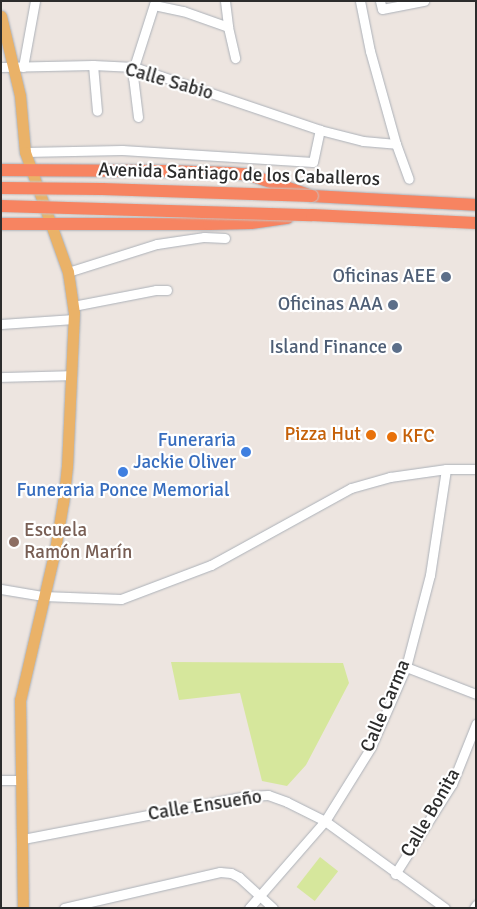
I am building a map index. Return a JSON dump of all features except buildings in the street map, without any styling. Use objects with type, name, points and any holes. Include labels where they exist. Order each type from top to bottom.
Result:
[{"type":"highway","points":[[1,170],[162,171],[250,176],[312,196]]},
{"type":"highway","name":"Avenida Santiago de los Caballeros","points":[[1,188],[102,189],[312,196],[476,205]]},
{"type":"highway","points":[[438,203],[476,196]]},
{"type":"highway","name":"Avenida Santiago de los Caballeros","points":[[1,206],[312,215],[476,223]]},
{"type":"highway","points":[[1,224],[251,223],[312,215]]},
{"type":"main road","points":[[1,16],[18,66],[26,152],[30,170],[68,272],[74,319],[63,502],[55,550],[20,700],[23,908]]},
{"type":"street","points":[[18,66],[35,1]]},
{"type":"street","points":[[226,1],[228,27],[235,58]]},
{"type":"street","points":[[360,1],[370,51],[396,144],[410,179]]},
{"type":"street","points":[[380,1],[382,9],[424,1]]},
{"type":"street","points":[[138,117],[133,78],[134,68],[155,3],[228,27]]},
{"type":"street","points":[[94,65],[96,112]]},
{"type":"street","name":"Calle Sabio","points":[[1,67],[94,65],[134,68],[320,130],[363,141],[396,144]]},
{"type":"street","points":[[26,152],[122,150],[314,162],[320,130]]},
{"type":"street","points":[[68,272],[157,244],[204,237],[225,238]]},
{"type":"street","points":[[73,306],[156,290],[167,290]]},
{"type":"street","points":[[1,324],[74,319]]},
{"type":"street","points":[[1,377],[72,374]]},
{"type":"street","points":[[1,589],[43,596],[121,599],[211,565],[340,492],[390,477],[446,469],[476,469]]},
{"type":"street","name":"Calle Carma","points":[[249,908],[325,821],[371,747],[406,667],[430,575],[446,469]]},
{"type":"street","points":[[406,667],[476,694]]},
{"type":"street","name":"Calle Bonita","points":[[395,874],[452,784],[476,724]]},
{"type":"street","points":[[1,780],[20,780]]},
{"type":"street","name":"Calle Ensueño","points":[[23,839],[247,796],[268,795],[287,802],[325,821],[395,874],[445,908]]},
{"type":"street","points":[[64,908],[220,872],[231,873],[239,878],[273,908]]},
{"type":"green space","points":[[171,662],[343,663],[349,683],[306,765],[287,786],[262,781],[240,693],[179,700]]},
{"type":"green space","points":[[320,857],[338,871],[315,901],[297,887]]},
{"type":"place","name":"Oficinas AEE","points":[[446,277]]},
{"type":"place","name":"Oficinas AAA","points":[[393,305]]},
{"type":"place","name":"Island Finance","points":[[397,348]]},
{"type":"place","name":"Pizza Hut","points":[[371,435]]},
{"type":"place","name":"KFC","points":[[392,437]]},
{"type":"place","name":"Funeraria Jackie Oliver","points":[[246,452]]},
{"type":"place","name":"Funeraria Ponce Memorial","points":[[123,472]]},
{"type":"place","name":"Escuela Ramón Marín","points":[[14,542]]}]
